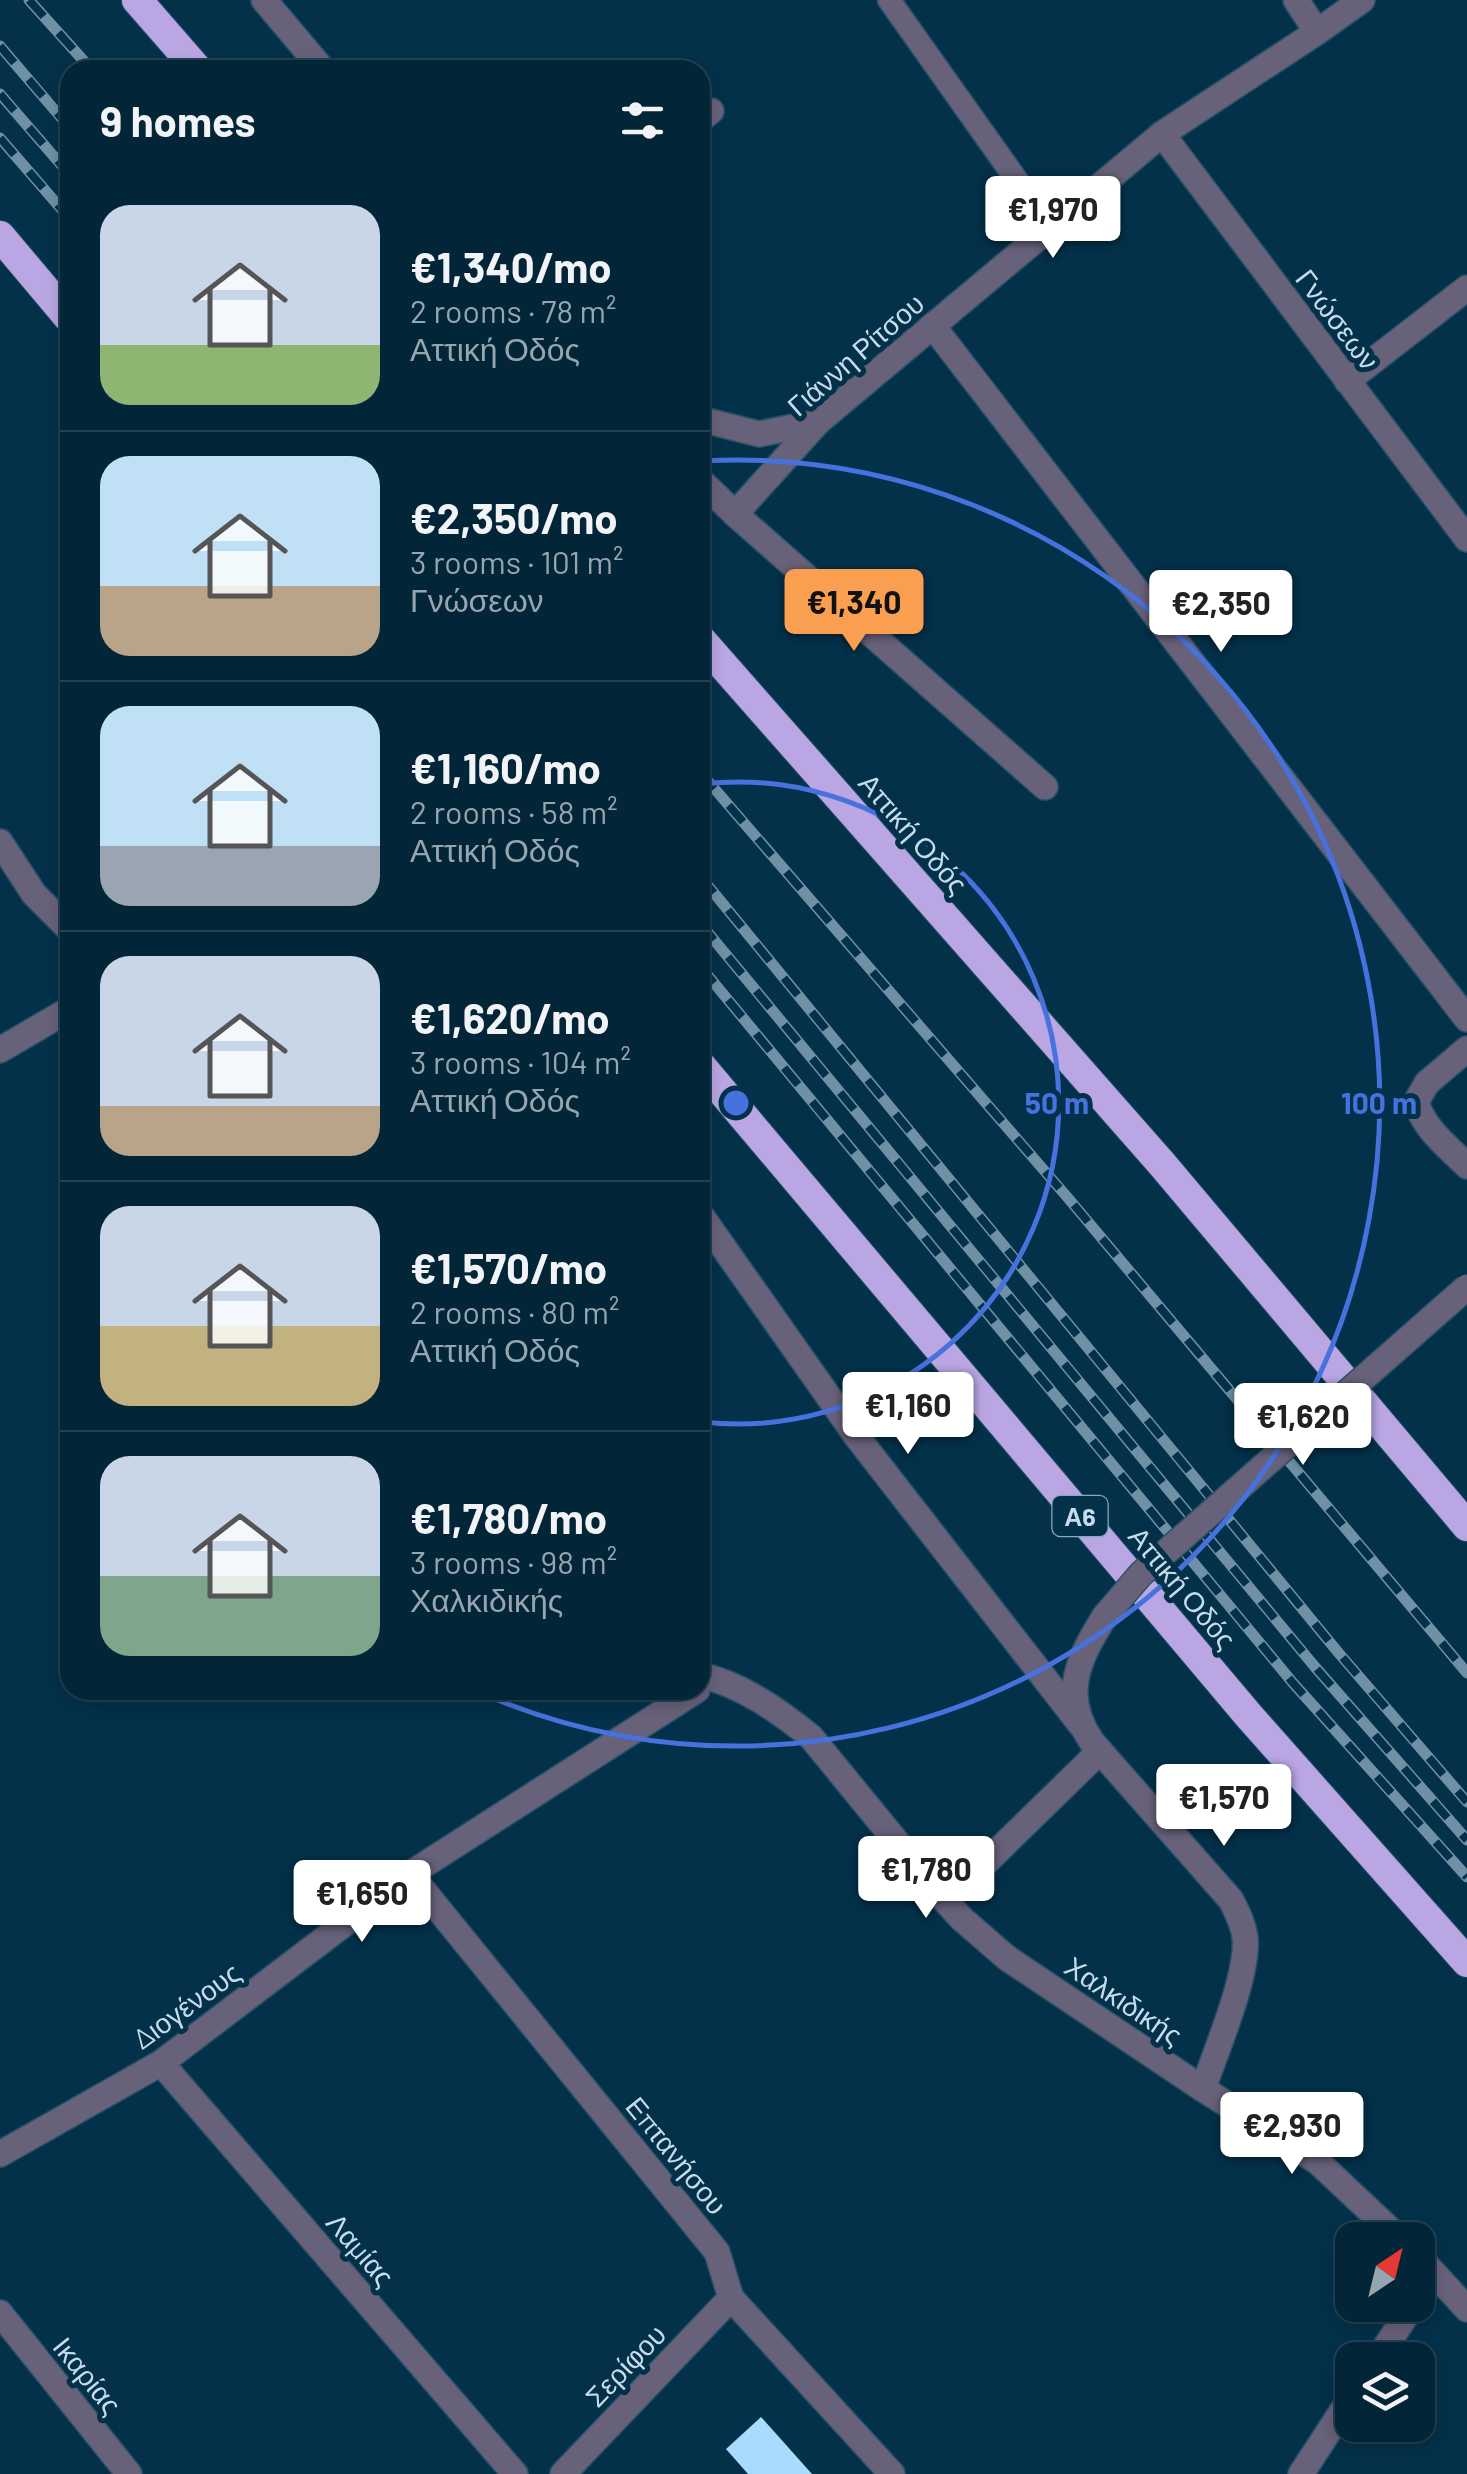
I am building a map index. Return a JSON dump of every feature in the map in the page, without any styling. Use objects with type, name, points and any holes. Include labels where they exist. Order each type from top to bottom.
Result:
[{"type":"highway","points":[[136,0],[189,60]]},
{"type":"highway","points":[[0,236],[60,307]]},
{"type":"highway","name":"Αττική Οδός","points":[[710,650],[1162,1164],[1467,1526]]},
{"type":"highway","name":"Αττική Οδός","points":[[710,1078],[1249,1716],[1467,1962]]},
{"type":"street","points":[[264,0],[315,60]]},
{"type":"street","points":[[1296,0],[1317,32]]},
{"type":"street","name":"Γιάννη Ρίτσου","points":[[735,514],[818,422],[1162,134],[1362,0]]},
{"type":"street","name":"Γνώσεων","points":[[1162,134],[1467,539]]},
{"type":"street","points":[[1348,382],[1467,288]]},
{"type":"street","points":[[932,325],[1467,1018]]},
{"type":"street","points":[[710,422],[759,434],[818,422]]},
{"type":"street","points":[[710,490],[1045,788]]},
{"type":"street","points":[[0,842],[34,894],[60,920]]},
{"type":"street","points":[[0,1050],[60,1015]]},
{"type":"street","points":[[1467,1049],[1427,1083],[1416,1102],[1421,1118],[1432,1132],[1467,1166]]},
{"type":"street","points":[[710,1228],[857,1436],[1100,1751],[1216,1882],[1240,1917],[1243,1967],[1204,2089]]},
{"type":"street","points":[[1081,1726],[1074,1688],[1082,1654],[1105,1616],[1142,1574],[1467,1287]]},
{"type":"street","name":"Χαλκιδικής","points":[[710,1684],[742,1690],[811,1737],[941,1896],[984,1940],[1318,2162],[1383,2222]]},
{"type":"street","name":"Διογένους","points":[[0,2154],[161,2063],[410,1874],[677,1700]]},
{"type":"street","points":[[972,1876],[1100,1751]]},
{"type":"street","name":"Επτανήσου","points":[[410,1874],[717,2252],[731,2298],[892,2474]]},
{"type":"street","name":"Λαμίας","points":[[161,2063],[515,2474]]},
{"type":"street","points":[[1435,2274],[1467,2309]]},
{"type":"street","name":"Σερίφου","points":[[563,2474],[731,2298]]},
{"type":"street","name":"Ικαρίας","points":[[0,2312],[129,2474]]},
{"type":"street","points":[[1301,2474],[1335,2422]]},
{"type":"lane","points":[[889,0],[1050,227]]},
{"type":"building","points":[[761,2417],[812,2474],[748,2474],[726,2449]]},
{"type":"railway","points":[[29,0],[83,60]]},
{"type":"railway","points":[[0,46],[60,116]]},
{"type":"railway","points":[[0,94],[60,163]]},
{"type":"railway","points":[[0,138],[60,207]]},
{"type":"railway","points":[[710,784],[1068,1198],[1467,1673]]},
{"type":"railway","points":[[710,888],[1337,1651],[1467,1802]]},
{"type":"railway","points":[[710,935],[1315,1667],[1467,1840]]},
{"type":"railway","points":[[710,978],[1293,1683],[1467,1877]]}]
